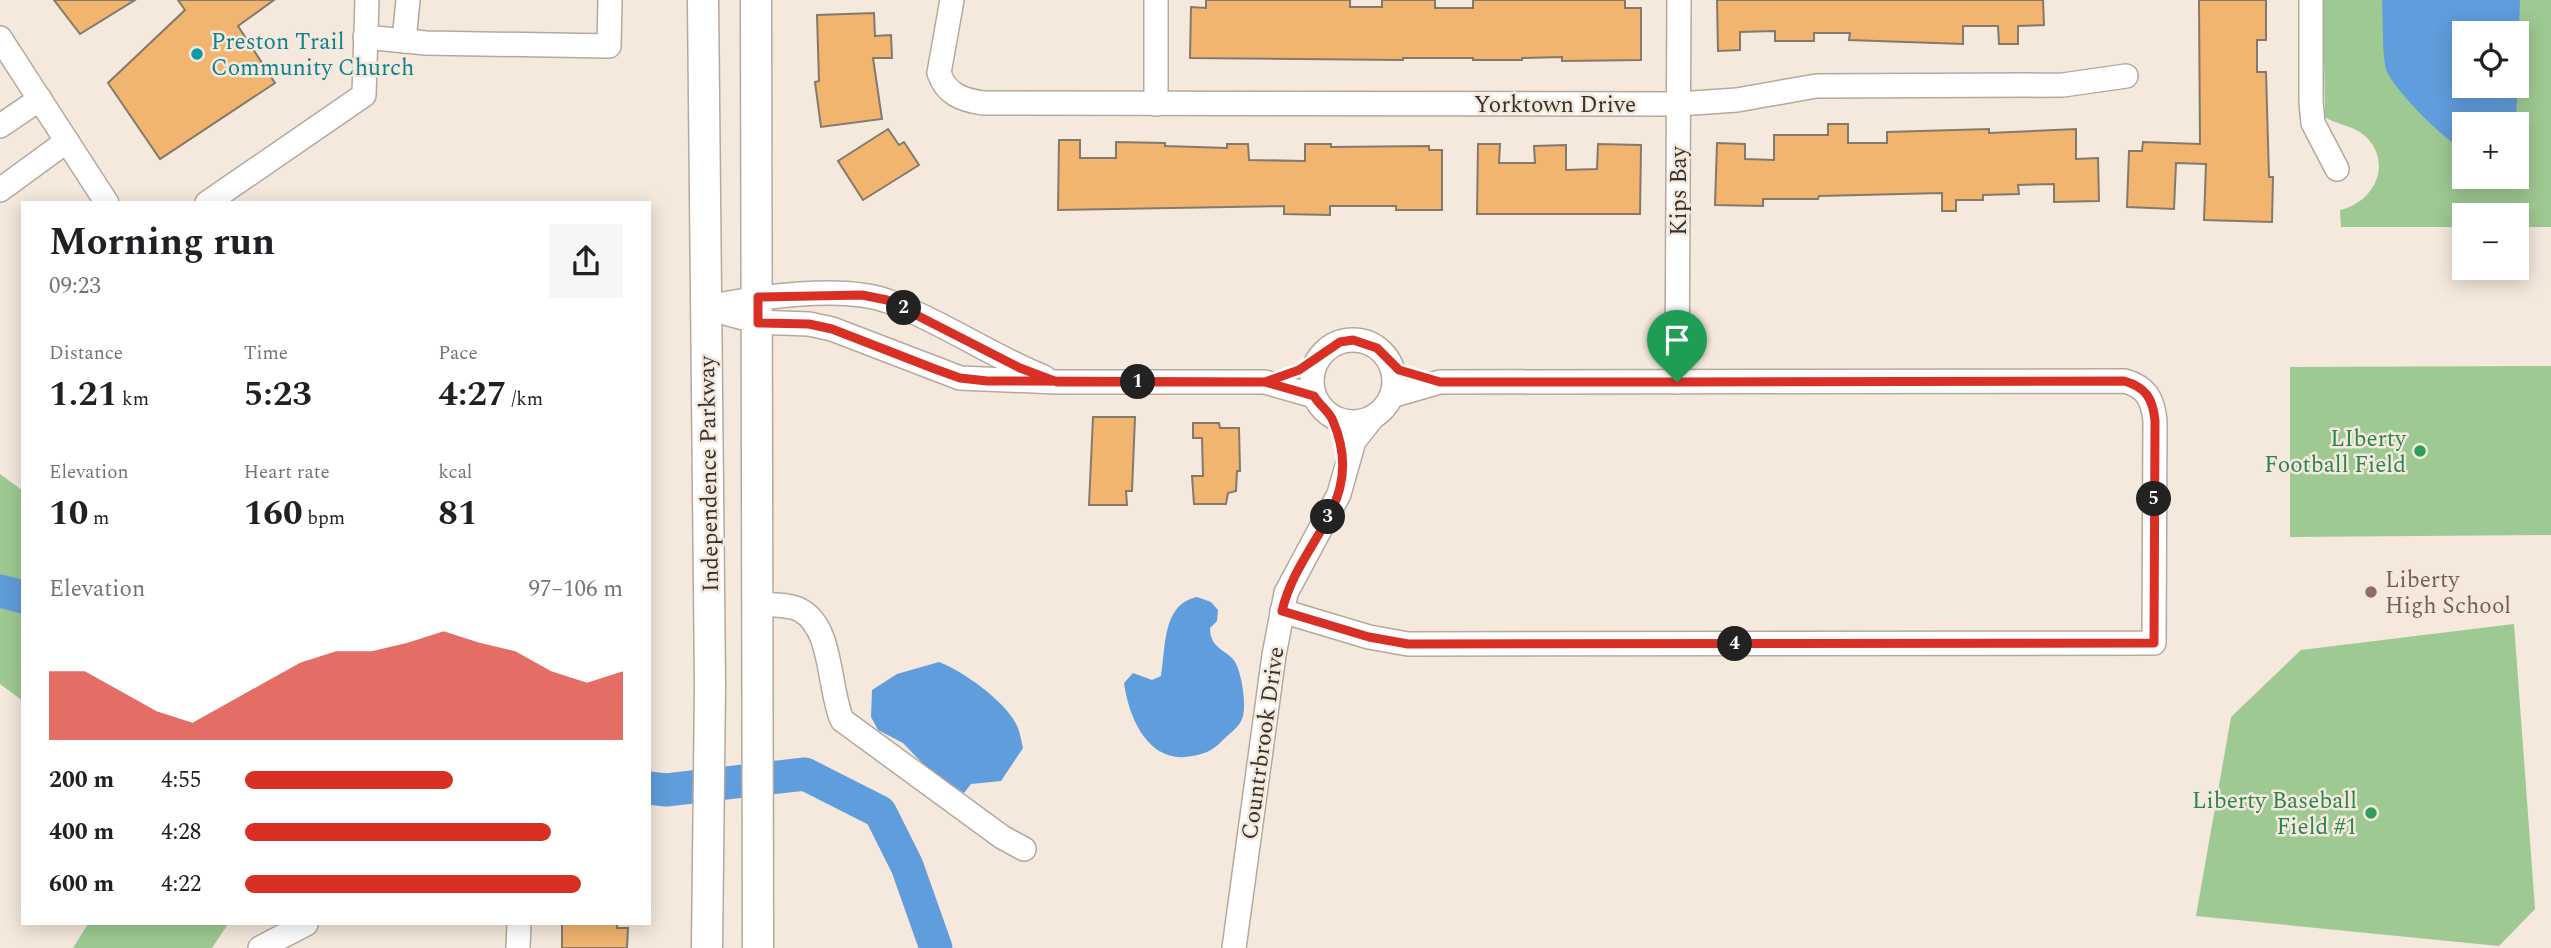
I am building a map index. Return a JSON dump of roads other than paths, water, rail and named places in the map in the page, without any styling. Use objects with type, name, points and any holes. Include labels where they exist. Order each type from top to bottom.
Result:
[{"type":"main road","name":"Independence Parkway","points":[[703,0],[710,685],[707,943]]},
{"type":"main road","name":"Independence Parkway","points":[[756,0],[758,310],[755,667],[758,942]]},
{"type":"street","points":[[210,201],[364,94],[367,0]]},
{"type":"street","points":[[404,41],[408,0]]},
{"type":"street","points":[[365,37],[404,41],[609,46],[610,0]]},
{"type":"street","name":"Yorktown Drive","points":[[952,0],[939,73],[943,84],[957,96],[982,103],[1679,104],[1717,103],[1816,86],[2063,85],[2126,76]]},
{"type":"street","points":[[1156,0],[1156,104]]},
{"type":"street","name":"Kips Bay","points":[[1677,382],[1679,0]]},
{"type":"street","points":[[2311,0],[2311,102],[2314,123],[2337,169]]},
{"type":"street","points":[[2,45],[106,201]]},
{"type":"street","points":[[0,126],[40,99]]},
{"type":"street","points":[[0,190],[67,141]]},
{"type":"street","points":[[706,308],[758,310],[852,295],[887,300],[1020,368],[1057,382]]},
{"type":"street","points":[[758,310],[832,329],[960,378],[1057,382],[1265,382],[1314,396]]},
{"type":"street","points":[[1265,382],[1288,375],[1328,348],[1353,340],[1377,348],[1399,370],[1440,382]]},
{"type":"street","points":[[1318,357],[1311,382],[1314,396],[1321,408],[1332,417],[1346,422],[1360,422],[1373,417],[1384,408],[1391,396],[1394,382],[1387,357]]},
{"type":"street","points":[[1282,611],[1369,637],[1408,644],[2154,643],[2155,421],[2153,405],[2147,393],[2137,385],[2124,381],[1440,382],[1391,396]]},
{"type":"street","points":[[1332,417],[1345,469]]},
{"type":"street","name":"Countrbrook Drive","points":[[1234,948],[1286,593],[1339,494],[1354,442],[1373,417]]},
{"type":"street","points":[[756,604],[798,608],[814,620],[824,639],[834,702],[842,720],[1002,836],[1024,849]]},
{"type":"street","points":[[260,948],[304,925]]},
{"type":"street","points":[[519,925],[519,948]]},
{"type":"water","points":[[2382,0],[2520,0],[2519,21],[2452,21],[2452,98],[2517,98],[2516,112],[2452,112],[2452,142],[2422,115],[2393,81],[2385,67]]},
{"type":"water","points":[[1197,597],[1211,602],[1218,610],[1217,621],[1210,628],[1211,636],[1237,666],[1244,707],[1241,722],[1213,749],[1197,755],[1177,757],[1153,746],[1144,736],[1131,711],[1124,683],[1133,673],[1152,680],[1161,676],[1165,641],[1172,618],[1177,608]]},
{"type":"water","points":[[939,662],[982,687],[1009,713],[1017,725],[1023,748],[1001,781],[971,784],[964,793],[927,768],[903,743],[878,730],[871,717],[872,690],[897,674]]},
{"type":"waterway","points":[[0,591],[21,596]]},
{"type":"waterway","points":[[651,788],[666,790],[805,774],[880,812],[907,866],[936,948]]},
{"type":"place","name":"Preston Trail Community Church","points":[[197,54]]},
{"type":"place","name":"LIberty Football Field","points":[[2420,451]]},
{"type":"place","name":"Liberty High School","points":[[2371,592]]},
{"type":"place","name":"Liberty Baseball Field #1","points":[[2371,813]]}]
